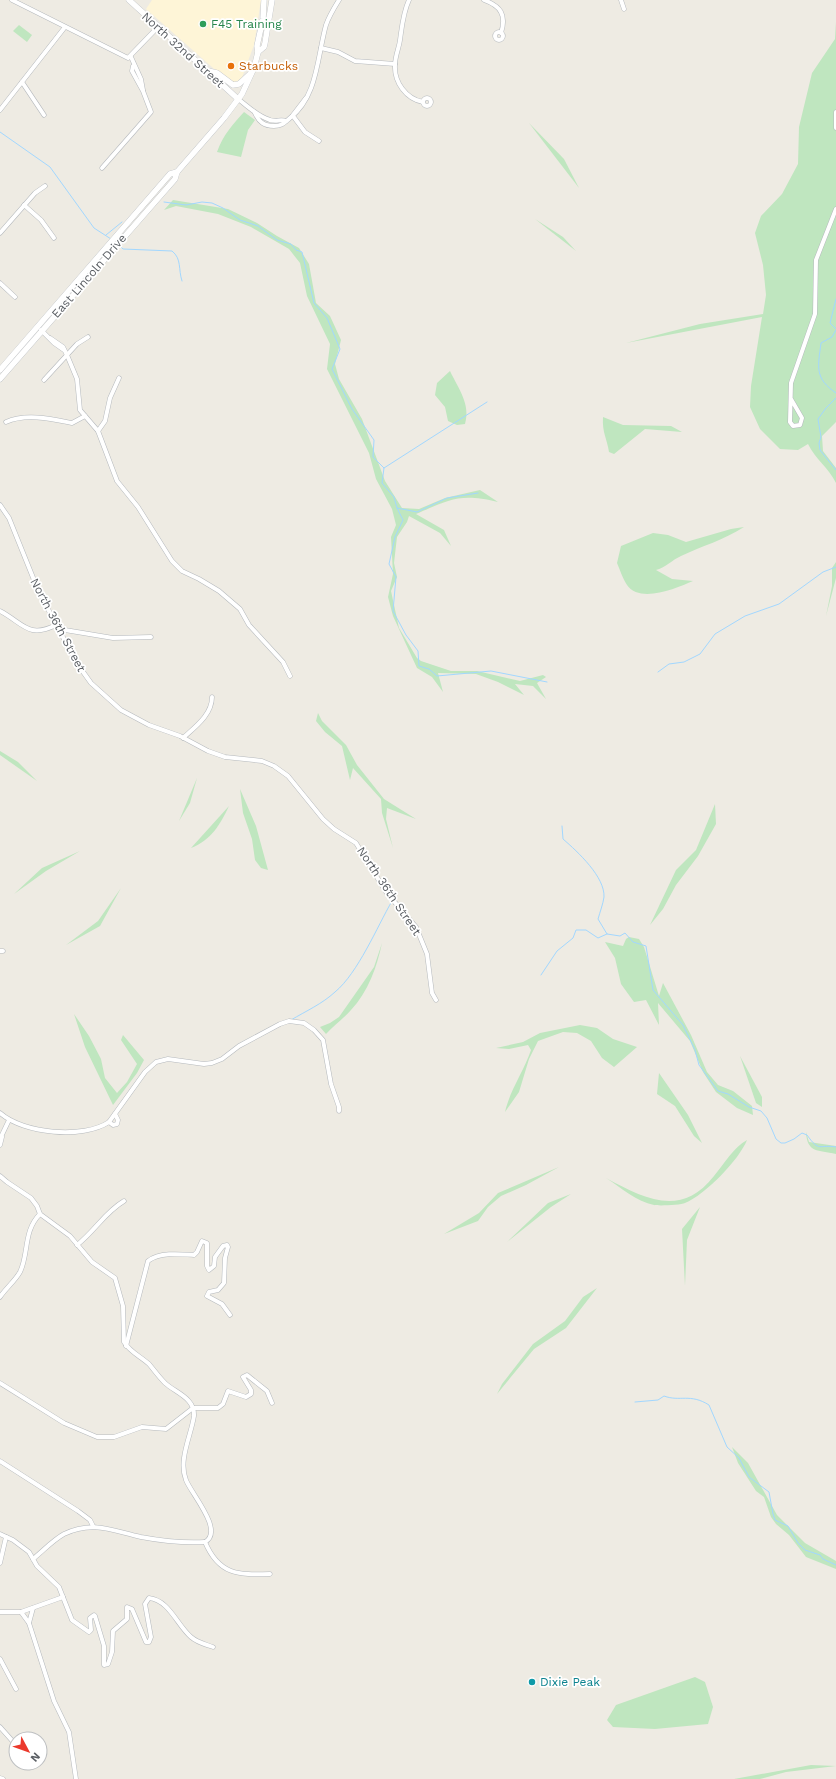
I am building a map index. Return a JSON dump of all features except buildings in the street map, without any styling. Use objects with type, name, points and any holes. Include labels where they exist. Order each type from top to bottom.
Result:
[{"type":"main road","name":"North 32nd Street","points":[[129,0],[238,99]]},
{"type":"main road","name":"East Lincoln Drive","points":[[0,379],[40,329],[120,237],[170,174],[177,172],[238,99],[252,71],[258,52],[257,46],[263,19],[264,0]]},
{"type":"main road","name":"East Lincoln Drive","points":[[258,52],[264,47],[272,0]]},
{"type":"main road","points":[[207,71],[217,74],[233,85],[238,84],[252,71]]},
{"type":"main road","name":"East Lincoln Drive","points":[[0,370],[40,329]]},
{"type":"street","points":[[12,0],[125,57],[131,57],[158,27]]},
{"type":"street","points":[[238,99],[255,113],[275,123],[282,120],[286,121],[293,116],[295,110],[306,98],[312,86],[327,23],[339,0]]},
{"type":"street","points":[[409,0],[404,10],[395,64],[396,74],[400,86],[411,97],[423,102]]},
{"type":"street","points":[[484,0],[497,5],[501,11],[504,19],[501,32]]},
{"type":"street","points":[[621,0],[624,9]]},
{"type":"street","points":[[0,110],[65,27]]},
{"type":"street","points":[[321,48],[338,52],[355,61],[395,64]]},
{"type":"street","points":[[102,168],[151,112],[132,71],[133,66],[131,57]]},
{"type":"street","points":[[22,82],[44,115]]},
{"type":"street","points":[[836,112],[836,128]]},
{"type":"street","points":[[293,116],[306,132],[319,141]]},
{"type":"street","points":[[0,233],[24,205],[45,186]]},
{"type":"street","points":[[24,205],[41,220],[54,238]]},
{"type":"street","points":[[791,399],[802,418],[800,425],[796,427],[790,422],[791,383],[815,314],[816,260],[836,209]]},
{"type":"street","points":[[0,283],[16,296]]},
{"type":"street","points":[[40,329],[66,353],[77,378],[79,406],[85,416],[98,431],[117,481],[138,507],[172,562],[182,571],[200,579],[219,591],[240,608],[249,625],[283,662],[290,676]]},
{"type":"street","points":[[44,380],[66,353],[88,337]]},
{"type":"street","points":[[98,431],[105,421],[110,398],[120,378]]},
{"type":"street","points":[[6,422],[12,419],[44,418],[55,419],[72,424],[85,416]]},
{"type":"street","name":"North 36th Street","points":[[0,505],[9,518],[36,586],[56,625],[61,631],[87,678],[114,704],[149,725],[183,738],[216,754],[262,762],[280,770],[293,780],[323,819],[334,829],[356,843],[386,892],[408,916],[422,939],[429,966],[432,993],[436,1000]]},
{"type":"street","points":[[0,611],[33,632],[56,625]]},
{"type":"street","points":[[61,631],[65,630],[113,638],[151,637]]},
{"type":"street","points":[[183,738],[202,720],[212,702],[212,697]]},
{"type":"street","points":[[0,1113],[9,1120],[45,1130],[66,1132],[98,1128],[109,1122],[145,1072],[156,1062],[168,1059],[204,1064],[218,1061],[239,1046],[280,1024],[289,1021],[304,1023],[324,1040],[331,1084],[339,1106],[339,1111]]},
{"type":"street","points":[[109,1122],[113,1126],[117,1124],[118,1120],[115,1114]]},
{"type":"street","points":[[0,1145],[1,1137],[9,1120]]},
{"type":"street","points":[[0,1176],[32,1199],[40,1214],[67,1234],[92,1262],[111,1274],[116,1280],[123,1306],[124,1342],[126,1346],[148,1364],[165,1382],[185,1396],[192,1408],[194,1416],[184,1463],[184,1476],[202,1507],[210,1525],[211,1534],[209,1540],[205,1542],[151,1538],[93,1526],[71,1531],[60,1536],[33,1559]]},
{"type":"street","points":[[77,1245],[95,1228],[112,1208],[124,1201]]},
{"type":"street","points":[[0,1297],[20,1272],[31,1230],[35,1219],[40,1214]]},
{"type":"street","points":[[126,1346],[148,1261],[162,1255],[194,1255],[202,1241],[207,1242],[207,1266],[209,1270],[214,1266],[215,1257],[223,1246],[227,1245],[228,1247],[225,1258],[224,1283],[218,1290],[209,1292],[207,1296],[222,1304],[230,1315]]},
{"type":"street","points":[[0,1383],[74,1428],[104,1438],[117,1436],[142,1427],[166,1429],[192,1408],[218,1408],[223,1404],[228,1391],[242,1397],[251,1394],[251,1390],[243,1377],[247,1375],[267,1391],[272,1403]]},
{"type":"street","points":[[0,1461],[78,1511],[90,1520],[93,1526]]},
{"type":"street","points":[[0,1534],[22,1546],[41,1571],[59,1587],[72,1620],[88,1632],[91,1630],[92,1616],[94,1615],[97,1618],[104,1646],[104,1665],[108,1664],[110,1659],[113,1631],[127,1619],[127,1607],[132,1609],[146,1642],[150,1640],[145,1604],[149,1598],[164,1604],[181,1628],[192,1638],[201,1644],[213,1647]]},
{"type":"street","points":[[0,1563],[6,1537]]},
{"type":"street","points":[[205,1542],[210,1554],[221,1567],[231,1572],[245,1575],[270,1574]]},
{"type":"street","points":[[0,1612],[21,1612],[63,1598]]},
{"type":"street","points":[[29,1623],[33,1608]]},
{"type":"street","points":[[21,1612],[29,1623],[54,1701],[69,1732],[76,1779]]},
{"type":"street","points":[[0,1659],[16,1690]]},
{"type":"street","points":[[0,1727],[8,1736]]},
{"type":"shaded area","points":[[152,0],[261,0],[254,45],[241,80],[237,83],[229,82],[146,9]]},
{"type":"green space","points":[[836,22],[836,422],[822,436],[823,451],[836,468],[836,483],[808,444],[798,450],[780,449],[760,429],[750,407],[751,386],[762,317],[626,343],[700,324],[763,314],[766,295],[763,265],[755,233],[761,216],[782,194],[798,164],[799,127],[812,73],[835,39]]},
{"type":"green space","points":[[19,25],[32,35],[27,42],[13,31]]},
{"type":"green space","points":[[244,112],[255,120],[248,130],[241,157],[217,152],[225,135]]},
{"type":"green space","points":[[529,123],[564,159],[579,188]]},
{"type":"green space","points":[[173,200],[228,209],[257,223],[299,248],[309,264],[316,303],[330,316],[341,340],[335,364],[339,379],[362,419],[385,481],[402,508],[419,509],[445,498],[480,490],[498,502],[474,498],[456,499],[447,501],[416,514],[444,530],[451,546],[440,533],[409,516],[407,522],[397,537],[394,563],[397,577],[391,591],[399,628],[417,658],[421,661],[451,671],[477,671],[520,681],[543,675],[546,677],[537,683],[546,699],[533,686],[515,684],[524,695],[498,682],[476,674],[438,673],[443,692],[432,677],[417,668],[393,616],[388,597],[393,574],[391,537],[396,525],[392,509],[376,479],[369,453],[327,369],[330,344],[307,296],[300,263],[289,249],[251,227],[218,214],[176,206],[164,210]]},
{"type":"green space","points":[[535,219],[563,237],[576,251]]},
{"type":"green space","points":[[450,371],[465,403],[465,424],[457,425],[448,421],[445,407],[435,395],[437,383]]},
{"type":"green space","points":[[603,417],[623,425],[671,426],[682,432],[645,429],[614,454],[609,452],[604,431]]},
{"type":"green space","points":[[744,527],[721,539],[681,556],[656,570],[672,579],[693,581],[659,593],[649,594],[633,591],[627,585],[617,563],[621,546],[653,533],[668,535],[686,542],[731,529]]},
{"type":"green space","points":[[836,562],[836,578],[826,616],[832,586],[832,568]]},
{"type":"green space","points":[[318,713],[322,721],[346,745],[357,765],[384,799],[416,819],[387,808],[386,819],[393,848],[382,813],[381,799],[353,768],[350,780],[342,746],[325,732],[316,721]]},
{"type":"green space","points":[[0,751],[18,762],[37,781],[0,755]]},
{"type":"green space","points":[[197,778],[190,803],[179,821]]},
{"type":"green space","points":[[240,789],[256,826],[268,870],[261,868],[255,860],[252,839],[243,813]]},
{"type":"green space","points":[[715,804],[716,824],[698,856],[676,885],[663,909],[650,925],[676,870],[696,850]]},
{"type":"green space","points":[[229,806],[214,831],[204,841],[191,848]]},
{"type":"green space","points":[[80,851],[46,871],[14,894],[42,868]]},
{"type":"green space","points":[[121,888],[100,926],[66,945],[98,921]]},
{"type":"green space","points":[[629,937],[639,939],[644,947],[659,996],[663,983],[691,1035],[707,1072],[718,1085],[733,1091],[752,1106],[753,1115],[737,1108],[716,1092],[703,1072],[690,1041],[658,1003],[659,1025],[646,1000],[634,1002],[621,984],[615,958],[605,942],[623,946],[626,939]]},
{"type":"green space","points":[[382,943],[371,979],[367,987],[357,1003],[326,1034],[320,1027],[339,1017],[374,967]]},
{"type":"green space","points":[[74,1014],[89,1036],[101,1059],[105,1078],[117,1093],[127,1082],[137,1064],[121,1040],[123,1035],[144,1060],[137,1073],[113,1105],[85,1047]]},
{"type":"green space","points":[[580,1025],[597,1028],[613,1039],[637,1047],[614,1067],[602,1058],[591,1041],[577,1033],[563,1032],[538,1041],[529,1059],[519,1092],[505,1112],[510,1096],[531,1050],[528,1045],[509,1049],[496,1048],[523,1042],[540,1033]]},
{"type":"green space","points":[[740,1056],[762,1097],[762,1107],[756,1103]]},
{"type":"green space","points":[[659,1073],[688,1115],[702,1143],[694,1136],[675,1106],[657,1094]]},
{"type":"green space","points":[[806,1132],[809,1142],[836,1146],[836,1154],[819,1151],[811,1147],[807,1139]]},
{"type":"green space","points":[[747,1140],[729,1167],[711,1185],[702,1193],[683,1204],[654,1205],[641,1201],[606,1178],[620,1186],[649,1198],[662,1201],[676,1201],[689,1197],[701,1189],[714,1176],[733,1152]]},
{"type":"green space","points":[[559,1167],[526,1185],[501,1196],[488,1207],[478,1221],[444,1234],[479,1213],[498,1193]]},
{"type":"green space","points":[[571,1194],[551,1207],[507,1242],[548,1203]]},
{"type":"green space","points":[[700,1207],[687,1240],[685,1286],[682,1229]]},
{"type":"green space","points":[[597,1288],[566,1328],[534,1349],[497,1394],[502,1384],[533,1344],[565,1321],[583,1297]]},
{"type":"green space","points":[[732,1447],[748,1463],[777,1515],[805,1543],[836,1561],[836,1569],[806,1557],[789,1535],[776,1524],[771,1517],[764,1497],[756,1491],[738,1463]]},
{"type":"green space","points":[[695,1677],[705,1682],[713,1707],[708,1724],[655,1729],[613,1727],[607,1720],[616,1705]]},
{"type":"green space","points":[[811,1765],[836,1766],[786,1772],[760,1779],[734,1779]]},
{"type":"waterway","points":[[0,132],[50,167],[94,228],[111,239]]},
{"type":"waterway","points":[[164,202],[186,205],[202,202],[212,203],[223,208],[240,220],[258,226],[277,240],[291,244],[296,250],[302,252],[314,303],[327,318],[340,349],[332,369],[352,409],[374,440],[373,457],[384,468],[382,483],[394,497],[397,508],[417,512],[447,498],[478,493]]},
{"type":"waterway","points":[[106,235],[122,222]]},
{"type":"waterway","points":[[120,246],[123,249],[172,251],[179,261],[182,281]]},
{"type":"waterway","points":[[836,299],[830,323],[836,329]]},
{"type":"waterway","points":[[836,330],[832,337],[821,343],[819,359],[819,371],[821,377],[829,388],[836,393]]},
{"type":"waterway","points":[[836,398],[818,419],[821,437],[819,443],[820,450],[836,470]]},
{"type":"waterway","points":[[384,468],[487,402]]},
{"type":"waterway","points":[[397,508],[403,520],[395,537],[389,564],[396,577],[393,611],[406,635],[418,651],[419,666],[429,669],[437,676],[491,671],[547,682]]},
{"type":"waterway","points":[[658,672],[669,664],[684,662],[700,654],[715,634],[745,616],[779,604],[823,572],[836,567]]},
{"type":"waterway","points":[[562,826],[563,839],[590,865],[600,881],[604,897],[598,919],[607,934],[620,936],[625,933],[633,942],[646,946],[653,990],[683,1025],[695,1050],[699,1065],[718,1091],[728,1094],[749,1107],[761,1111],[767,1118],[776,1139],[781,1143],[794,1139],[802,1133],[807,1135],[817,1146],[836,1147]]},
{"type":"waterway","points":[[291,1020],[325,1000],[343,984],[359,962],[392,901]]},
{"type":"waterway","points":[[541,975],[557,951],[573,938],[576,930],[586,930],[598,938],[607,934]]},
{"type":"waterway","points":[[635,1402],[658,1400],[664,1396],[670,1398],[691,1398],[709,1405],[727,1447],[739,1458],[749,1477],[769,1492],[775,1520],[788,1526],[798,1543],[805,1550],[820,1555],[823,1559],[836,1565]]},
{"type":"place","name":"F45 Training","points":[[203,24]]},
{"type":"place","name":"Starbucks","points":[[231,66]]},
{"type":"place","name":"Dixie Peak","points":[[532,1682]]}]
